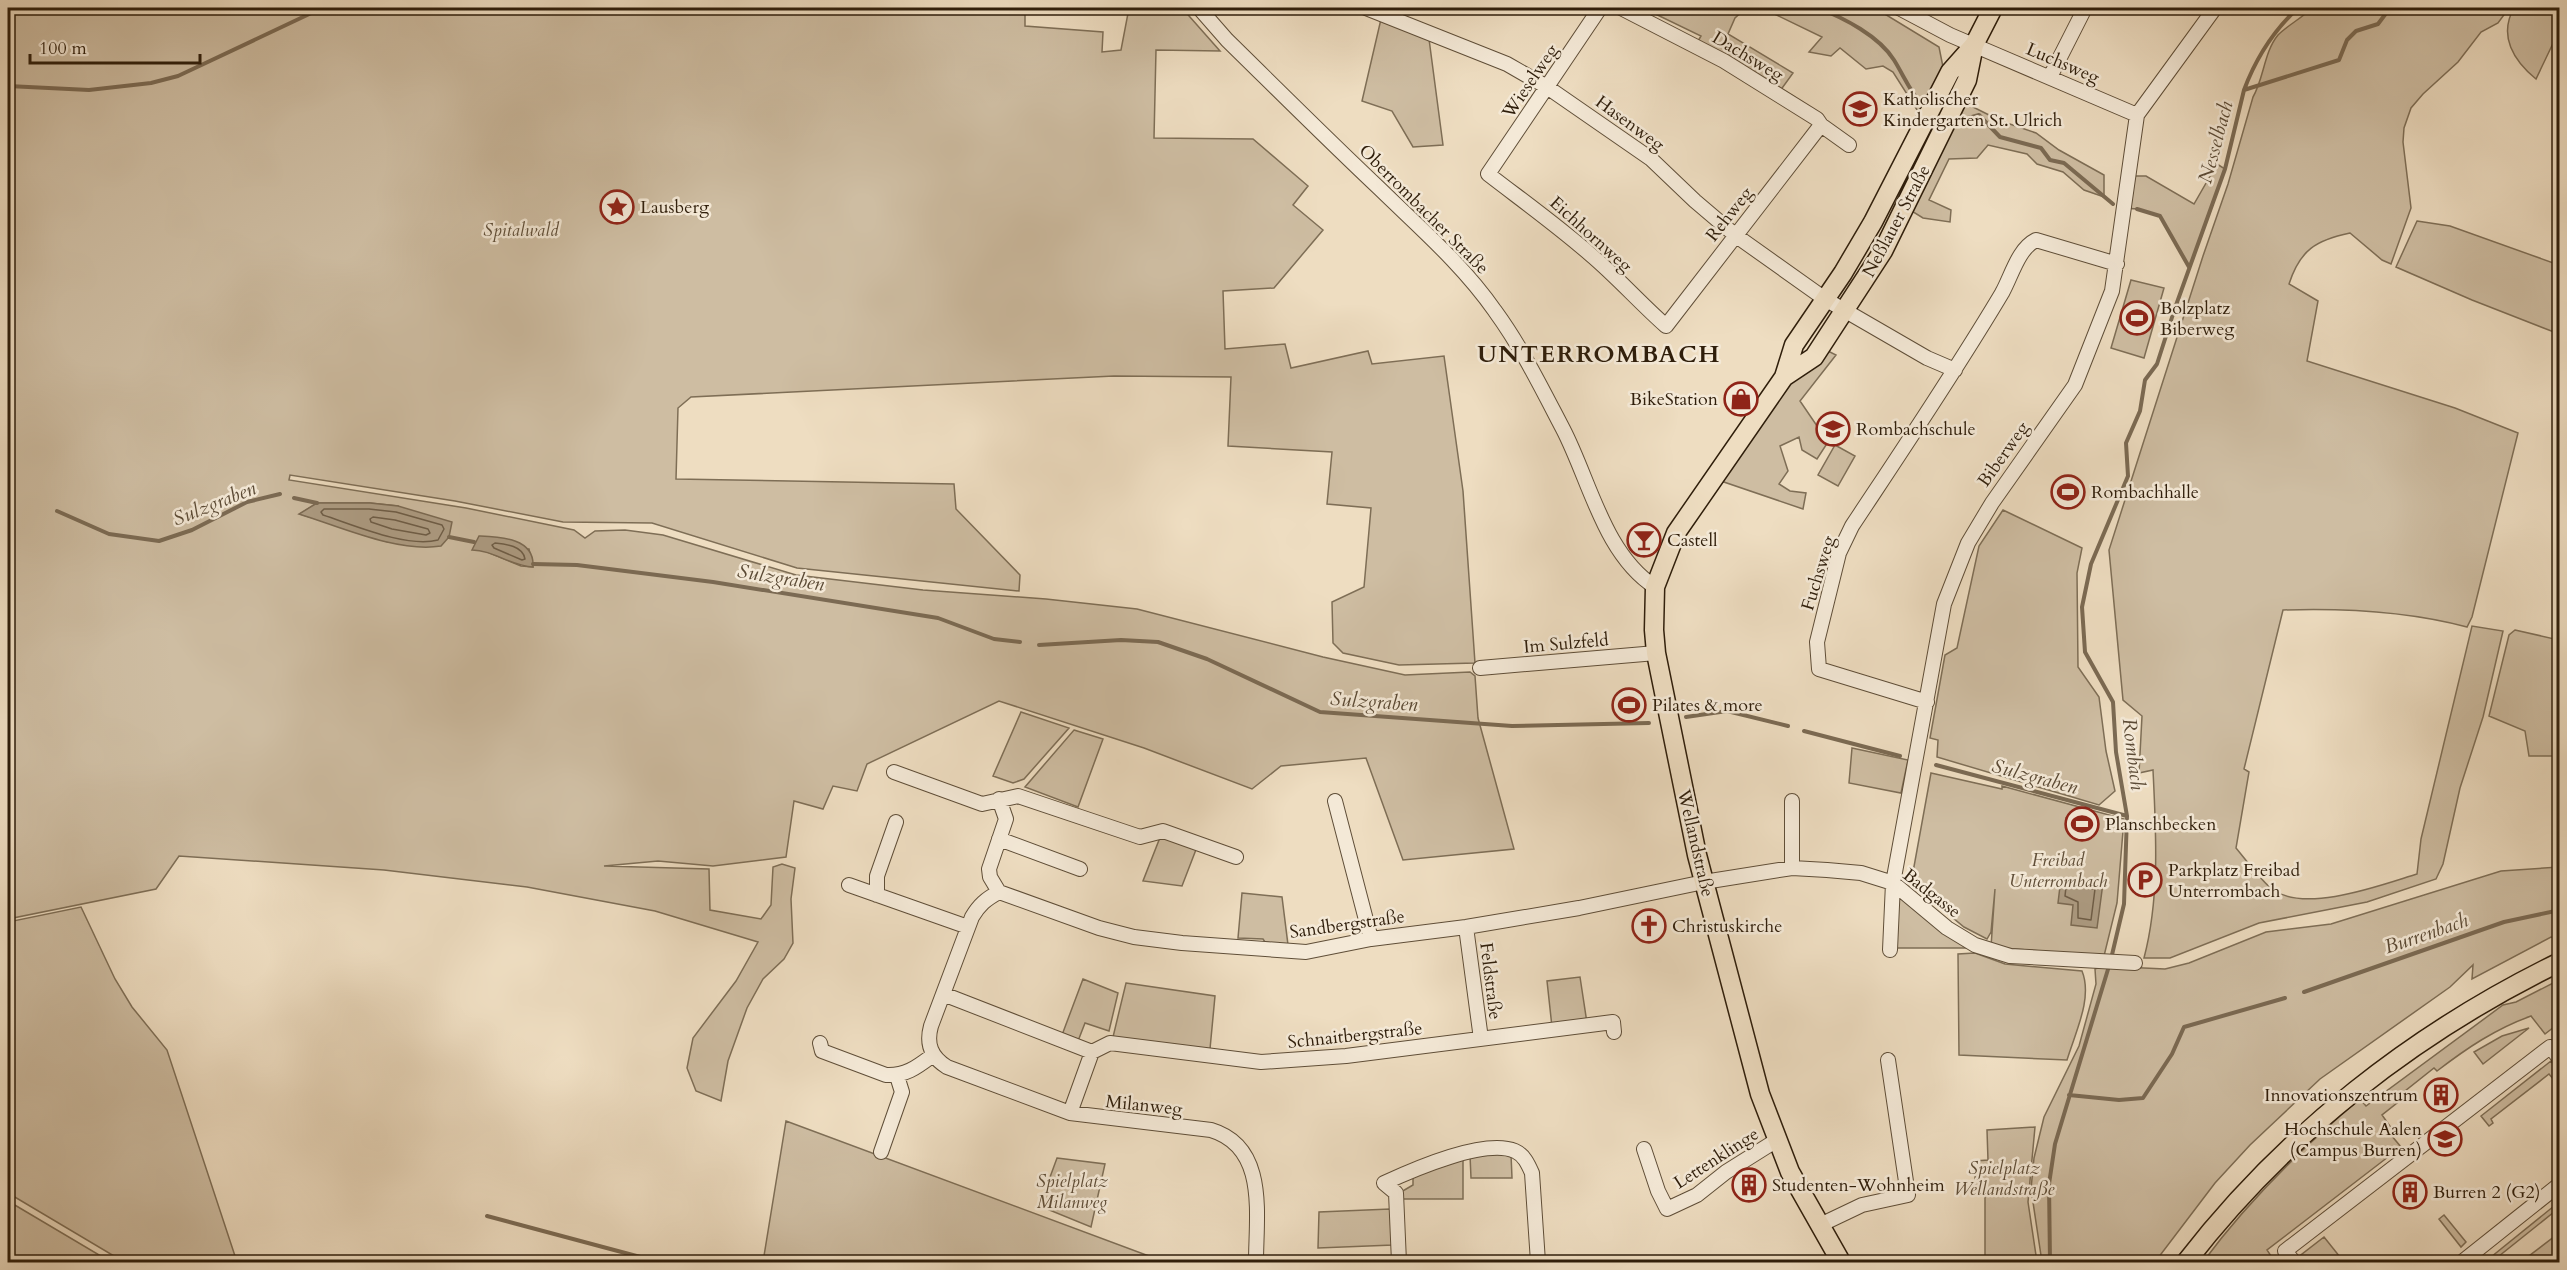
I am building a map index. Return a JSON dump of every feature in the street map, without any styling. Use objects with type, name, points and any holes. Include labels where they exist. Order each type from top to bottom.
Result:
[{"type":"main road","name":"Neßlauer Straße","points":[[1655,587],[1676,533],[1784,377],[1794,345],[1873,222],[1950,72],[1974,45],[1993,8]]},
{"type":"main road","name":"Neßlauer Straße","points":[[1784,377],[1814,357],[1883,251],[1967,80],[1974,45]]},
{"type":"main road","name":"Wellandstraße","points":[[1655,587],[1656,653],[1704,882],[1760,1094],[1790,1172],[1841,1263]]},
{"type":"main road","points":[[2186,1263],[2246,1191],[2285,1151],[2378,1072],[2452,1021],[2559,962]]},
{"type":"street","name":"Oberrombacher Straße","points":[[1198,8],[1235,48],[1455,261],[1495,310],[1525,356],[1565,433],[1625,562],[1655,587]]},
{"type":"street","name":"Hasenweg","points":[[1366,8],[1507,64],[1547,87],[1651,159],[1735,235],[1845,312]]},
{"type":"street","name":"Wieselweg","points":[[1488,174],[1600,8]]},
{"type":"street","name":"Dachsweg","points":[[1622,8],[1724,61],[1817,119],[1821,125],[1849,145]]},
{"type":"street","name":"Luchsweg","points":[[1899,8],[1950,35],[2137,115]]},
{"type":"street","points":[[2050,77],[2085,8]]},
{"type":"street","name":"Biberweg","points":[[1890,950],[1893,883],[1944,603],[1968,543],[2027,451],[2075,385],[2112,291],[2137,115],[2215,8]]},
{"type":"street","name":"Rehweg","points":[[1666,326],[1821,125]]},
{"type":"street","name":"Eichhornweg","points":[[1488,174],[1536,209],[1593,257],[1666,326]]},
{"type":"street","name":"Fuchsweg","points":[[1927,702],[1819,669],[1817,642],[1839,552],[1852,526],[2003,291],[2026,245],[2036,240],[2117,264]]},
{"type":"street","points":[[1845,312],[1927,358],[1955,369]]},
{"type":"street","name":"Im Sulzfeld","points":[[1480,668],[1656,653]]},
{"type":"street","points":[[894,772],[982,804],[1018,796],[1140,837],[1163,831],[1236,857]]},
{"type":"street","points":[[819,1043],[822,1051],[886,1075],[897,1076],[910,1072],[933,1055],[928,1036],[968,927],[977,908],[986,899],[999,892],[990,877],[989,869],[1006,819],[999,799]]},
{"type":"street","points":[[1335,801],[1371,939]]},
{"type":"street","points":[[1792,801],[1792,868]]},
{"type":"street","points":[[877,895],[877,876],[896,822]]},
{"type":"street","points":[[999,839],[1080,868]]},
{"type":"street","name":"Badgasse","points":[[1704,882],[1792,868],[1861,873],[1893,883],[1947,928],[1992,952],[2010,956],[2135,963]]},
{"type":"street","name":"Sandbergstraße","points":[[999,892],[1099,928],[1134,937],[1306,952],[1371,939],[1466,927],[1579,908],[1704,882]]},
{"type":"street","points":[[849,885],[968,927]]},
{"type":"street","name":"Feldstraße","points":[[1466,927],[1481,1039]]},
{"type":"street","points":[[943,994],[1092,1052],[1070,1113]]},
{"type":"street","name":"Schnaitbergstraße","points":[[1092,1052],[1110,1043],[1261,1062],[1346,1056],[1613,1022],[1614,1032]]},
{"type":"street","points":[[2290,1257],[2550,1047],[2559,1059]]},
{"type":"street","name":"Milanweg","points":[[933,1055],[947,1067],[1070,1113],[1211,1130],[1226,1134],[1241,1146],[1250,1162],[1255,1182],[1257,1263]]},
{"type":"street","points":[[1820,1225],[1862,1205],[1908,1195],[1888,1060]]},
{"type":"street","points":[[881,1152],[902,1092],[897,1076]]},
{"type":"street","name":"Lettenklinge","points":[[1644,1149],[1658,1191],[1667,1209],[1697,1195],[1739,1163],[1777,1140]]},
{"type":"street","points":[[1399,1263],[1396,1193],[1384,1183],[1466,1152],[1484,1149],[1515,1151],[1526,1161],[1532,1173],[1538,1263]]},
{"type":"street","points":[[2468,1261],[2559,1184]]},
{"type":"green space","name":"Spitalwald","points":[[8,8],[1025,8],[1025,26],[1103,32],[1102,52],[1121,50],[1129,8],[1182,8],[1220,51],[1156,50],[1154,138],[1253,139],[1308,186],[1293,205],[1323,230],[1274,288],[1223,291],[1225,349],[1285,344],[1291,368],[1368,351],[1372,364],[1444,356],[1463,491],[1475,663],[1399,665],[1343,653],[1333,643],[1332,602],[1364,587],[1371,508],[1327,504],[1332,452],[1228,446],[1231,377],[1114,376],[691,397],[678,408],[676,479],[954,484],[956,509],[1020,575],[1019,591],[797,568],[652,523],[563,522],[455,501],[290,475],[289,480],[466,508],[574,530],[585,538],[595,531],[625,530],[663,535],[796,575],[923,590],[1046,599],[1137,609],[1323,657],[1405,675],[1470,672],[1475,676],[1478,718],[1514,849],[1403,860],[1366,758],[1281,766],[1252,789],[1144,748],[999,701],[867,764],[857,791],[833,786],[823,809],[794,801],[786,857],[713,866],[658,861],[604,866],[709,869],[710,910],[761,919],[771,905],[773,867],[782,864],[795,868],[791,899],[793,943],[784,959],[763,979],[747,1008],[728,1061],[721,1101],[696,1091],[687,1068],[693,1038],[736,981],[758,942],[655,911],[527,887],[384,870],[179,856],[156,889],[8,919]],"holes":[[[317,503],[370,503],[398,506],[388,542],[300,514]],[[480,549],[529,549],[533,567],[521,566]]]},
{"type":"green space","points":[[1643,8],[1746,8],[1735,18],[1728,34],[1793,73],[1780,91],[1698,41],[1701,36]]},
{"type":"green space","points":[[1762,8],[1875,8],[1939,47],[1943,67],[1919,113],[1893,72],[1883,66],[1866,69],[1840,48],[1831,56],[1809,52],[1822,37]]},
{"type":"green space","points":[[2312,8],[2509,8],[2498,23],[2481,32],[2458,62],[2411,108],[2404,128],[2403,142],[2411,208],[2391,264],[2382,260],[2350,233],[2328,239],[2311,248],[2298,263],[2289,284],[2318,301],[2307,361],[2455,408],[2518,433],[2472,617],[2467,627],[2399,614],[2283,610],[2244,769],[2249,772],[2236,848],[2273,890],[2287,896],[2305,899],[2324,898],[2365,890],[2417,874],[2421,839],[2472,626],[2503,631],[2483,717],[2460,788],[2443,864],[2436,879],[2367,902],[2259,923],[2170,958],[2144,958],[2155,888],[2153,770],[2139,773],[2142,716],[2123,700],[2109,550],[2270,49],[2278,35]]},
{"type":"green space","points":[[2514,8],[2559,8],[2559,36],[2557,35],[2536,79],[2515,56],[2508,38],[2509,18]]},
{"type":"green space","points":[[1381,19],[1429,39],[1443,145],[1413,147],[1392,111],[1362,101]]},
{"type":"green space","points":[[1963,102],[2001,121],[2036,133],[2059,150],[2104,175],[2104,197],[2084,190],[2063,172],[2037,164],[2027,154],[1988,145],[1977,158],[1949,159],[1929,200],[1951,210],[1950,222],[1923,218],[1910,210]]},
{"type":"green space","points":[[2217,164],[2225,169],[2189,268],[2160,216],[2125,208],[2129,176],[2146,176],[2194,204]]},
{"type":"green space","points":[[2417,221],[2450,226],[2559,265],[2559,334],[2396,267]]},
{"type":"green space","name":"Bolzplatz Biberweg","points":[[2131,280],[2164,288],[2144,358],[2111,348]]},
{"type":"green space","points":[[1822,348],[1836,355],[1800,401],[1828,442],[1817,459],[1802,450],[1799,437],[1780,446],[1788,471],[1779,484],[1790,491],[1806,493],[1803,509],[1721,481],[1789,377]]},
{"type":"green space","points":[[1835,445],[1855,456],[1838,486],[1818,475]]},
{"type":"green space","points":[[2003,510],[2082,548],[2077,573],[2078,667],[2099,697],[2106,751],[2115,791],[2099,805],[1937,757],[1938,740],[1930,738],[1945,655],[1957,648],[1979,546]]},
{"type":"green space","points":[[2515,630],[2559,640],[2559,756],[2529,756],[2525,731],[2489,716],[2509,635]]},
{"type":"green space","points":[[1021,712],[1069,728],[1024,779],[1013,783],[993,776]]},
{"type":"green space","points":[[1074,730],[1103,739],[1078,807],[1025,787]]},
{"type":"green space","points":[[1852,748],[1908,760],[1901,793],[1849,783]]},
{"type":"green space","name":"Freibad Unterrombach","points":[[1931,773],[2002,789],[2002,786],[2124,819],[2117,903],[2104,956],[1991,947],[1995,889],[1991,932],[1987,939],[1964,927],[1911,883]]},
{"type":"green space","points":[[1161,835],[1197,847],[1182,886],[1143,881]]},
{"type":"green space","points":[[2559,867],[2559,938],[2551,937],[2472,979],[2473,965],[2450,987],[2320,1079],[2250,1145],[2215,1183],[2155,1262],[2042,1262],[2031,1189],[2034,1158],[2044,1117],[2079,1046],[2096,984],[2095,969],[2102,966],[2165,969],[2189,963],[2266,932],[2331,924],[2501,871]]},
{"type":"green space","points":[[1897,890],[1966,948],[1894,948]]},
{"type":"green space","points":[[1242,893],[1282,897],[1288,945],[1265,942],[1263,939],[1238,938]]},
{"type":"green space","points":[[81,907],[115,979],[132,1007],[167,1050],[237,1262],[124,1262],[8,1193],[8,922]]},
{"type":"green space","points":[[1975,953],[2005,964],[2082,971],[2085,981],[2084,1004],[2067,1060],[1959,1055],[1958,954]]},
{"type":"green space","points":[[1580,977],[1587,1023],[1552,1027],[1547,981]]},
{"type":"green space","points":[[1083,979],[1118,993],[1109,1031],[1085,1023],[1078,1041],[1062,1035]]},
{"type":"green space","points":[[2559,980],[2559,1033],[2554,1027],[2545,1034],[2531,1016],[2518,1021],[2482,1040],[2437,1071],[2434,1068],[2395,1099],[2397,1103],[2382,1115],[2394,1132],[2391,1135],[2401,1147],[2267,1250],[2275,1262],[2203,1262],[2257,1196],[2318,1136],[2360,1099],[2366,1106],[2503,1005],[2516,1002]]},
{"type":"green space","points":[[1126,983],[1215,996],[1210,1049],[1113,1037]]},
{"type":"green space","points":[[2529,1028],[2483,1064],[2474,1052],[2502,1036]]},
{"type":"green space","points":[[2551,1061],[2559,1072],[2559,1086],[2549,1074],[2491,1119],[2493,1123],[2489,1126],[2481,1116]]},
{"type":"green space","points":[[786,1121],[1165,1262],[763,1262]]},
{"type":"green space","name":"Spielplatz Wellandstraße","points":[[2035,1127],[2028,1202],[2037,1262],[1985,1262],[1985,1196],[1975,1191],[1975,1161],[1988,1160],[1987,1130]]},
{"type":"green space","points":[[1511,1154],[1512,1178],[1471,1178],[1470,1155]]},
{"type":"green space","points":[[1463,1155],[1463,1199],[1402,1199],[1401,1192],[1413,1185],[1413,1173]]},
{"type":"green space","name":"Spielplatz Milanweg","points":[[1057,1158],[1105,1164],[1091,1227],[1042,1207],[1042,1199]]},
{"type":"green space","points":[[8,1201],[111,1262],[8,1262]]},
{"type":"green space","points":[[2559,1202],[2559,1208],[2494,1260],[2491,1257]]},
{"type":"green space","points":[[1390,1209],[1393,1245],[1318,1248],[1319,1212]]},
{"type":"green space","points":[[2444,1215],[2466,1242],[2461,1247],[2439,1219]]},
{"type":"green space","points":[[2559,1233],[2559,1258],[2553,1262],[2521,1262]]},
{"type":"green space","points":[[2324,1237],[2344,1262],[2300,1262],[2297,1258]]},
{"type":"water","points":[[317,503],[370,503],[398,506],[452,522],[449,537],[441,546],[407,546],[370,538],[299,514]]},
{"type":"water","points":[[479,536],[497,537],[523,545],[532,557],[533,567],[472,550]]},
{"type":"water","name":"Planschbecken","points":[[2077,814],[2097,823],[2091,834],[2075,826],[2069,828],[2066,818]]},
{"type":"water","points":[[2061,878],[2103,883],[2097,928],[2071,925],[2073,905],[2058,903]]},
{"type":"waterway","points":[[8,86],[89,90],[151,83],[178,76],[322,8]]},
{"type":"waterway","points":[[1818,8],[1850,23],[1879,43],[1894,60],[1911,91],[1924,107]]},
{"type":"waterway","points":[[2244,90],[2266,46],[2298,8]]},
{"type":"waterway","name":"Rombach","points":[[2111,959],[2124,904],[2127,816],[2116,752],[2113,702],[2085,652],[2082,607],[2091,564],[2128,476],[2126,443],[2140,411],[2145,380],[2157,364],[2225,169],[2244,90],[2339,60],[2347,40],[2356,31],[2378,24],[2390,8]]},
{"type":"waterway","points":[[1954,122],[1979,115],[2000,137],[2041,148],[2050,160],[2064,163],[2113,204]]},
{"type":"waterway","points":[[2137,209],[2160,216],[2189,267]]},
{"type":"waterway","name":"Sulzgraben","points":[[57,511],[109,534],[159,541],[192,530],[247,502],[280,494]]},
{"type":"waterway","name":"Sulzgraben","points":[[294,498],[317,503]]},
{"type":"waterway","name":"Sulzgraben","points":[[449,537],[474,542]]},
{"type":"waterway","name":"Sulzgraben","points":[[533,564],[577,565],[713,582],[938,618],[994,639],[1020,642]]},
{"type":"waterway","name":"Sulzgraben","points":[[1039,645],[1121,640],[1158,642],[1207,659],[1320,712],[1512,726],[1649,723]]},
{"type":"waterway","name":"Sulzgraben","points":[[1686,717],[1727,711],[1788,726]]},
{"type":"waterway","name":"Sulzgraben","points":[[1804,731],[1900,756]]},
{"type":"waterway","name":"Sulzgraben","points":[[1936,765],[2127,816]]},
{"type":"waterway","name":"Burrenbach","points":[[2304,992],[2504,922],[2560,910]]},
{"type":"waterway","name":"Rombach","points":[[2050,1262],[2049,1184],[2055,1144],[2109,966]]},
{"type":"waterway","name":"Burrenbach","points":[[2069,1095],[2119,1100],[2143,1098],[2172,1054],[2184,1027],[2285,998]]},
{"type":"waterway","points":[[487,1216],[659,1262]]},
{"type":"place","name":"Katholischer Kindergarten St. Ulrich","points":[[1860,109]]},
{"type":"place","name":"Lausberg","points":[[617,207]]},
{"type":"place","name":"Bolzplatz Biberweg","points":[[2137,318]]},
{"type":"place","name":"BikeStation","points":[[1741,399]]},
{"type":"place","name":"Rombachschule","points":[[1833,429]]},
{"type":"place","name":"Rombachhalle","points":[[2068,492]]},
{"type":"place","name":"Castell","points":[[1644,540]]},
{"type":"place","name":"Pilates & more","points":[[1629,705]]},
{"type":"place","name":"Planschbecken","points":[[2082,824]]},
{"type":"place","name":"Parkplatz Freibad Unterrombach","points":[[2145,880]]},
{"type":"place","name":"Christuskirche","points":[[1649,926]]},
{"type":"place","name":"Innovationszentrum","points":[[2441,1095]]},
{"type":"place","name":"Hochschule Aalen (Campus Burren)","points":[[2445,1139]]},
{"type":"place","name":"Studenten-Wohnheim","points":[[1749,1185]]},
{"type":"place","name":"Burren 2 (G2)","points":[[2410,1192]]},
{"type":"district","name":"UNTERROMBACH","points":[[1599,354]]},
{"type":"water label","name":"Nesselbach","points":[[2215,142]]}]
